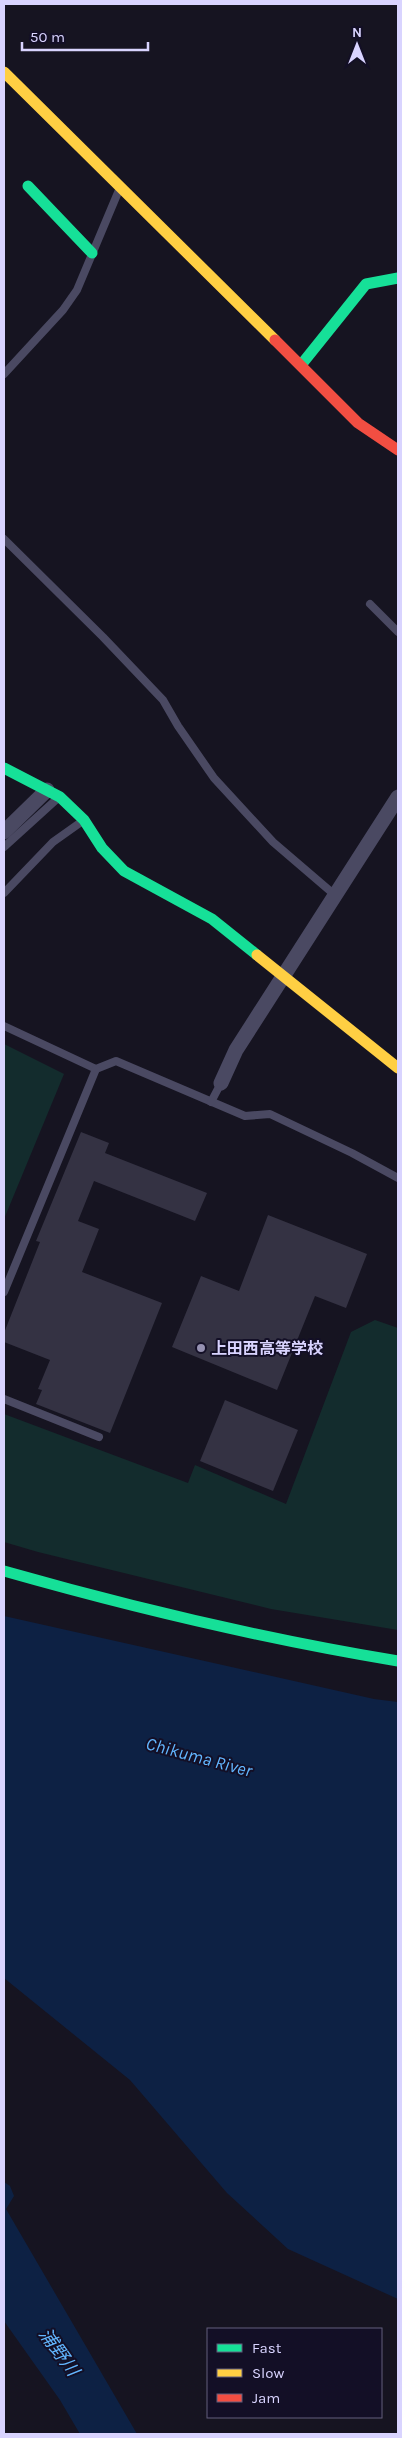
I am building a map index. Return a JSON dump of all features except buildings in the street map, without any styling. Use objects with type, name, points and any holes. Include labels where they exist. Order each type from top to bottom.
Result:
[{"type":"street","points":[[4,72],[358,423],[398,450]]},
{"type":"street","points":[[28,186],[92,253]]},
{"type":"street","points":[[301,365],[366,284],[398,278]]},
{"type":"street","points":[[4,768],[54,793],[84,820],[102,848],[124,871],[212,919],[285,975],[398,1068]]},
{"type":"street","points":[[4,832],[54,793]]},
{"type":"street","points":[[221,1083],[236,1050],[398,797]]},
{"type":"street","points":[[4,1571],[64,1588],[256,1635],[398,1661]]},
{"type":"lane","points":[[4,374],[63,310],[77,290],[120,188]]},
{"type":"lane","points":[[4,540],[104,637],[163,700],[178,726],[214,778],[273,842],[336,896]]},
{"type":"lane","points":[[370,604],[398,632]]},
{"type":"lane","points":[[4,847],[54,793]]},
{"type":"lane","points":[[4,893],[53,842],[84,820]]},
{"type":"lane","points":[[4,1026],[96,1069]]},
{"type":"lane","points":[[4,1292],[96,1069],[116,1061],[245,1116],[270,1114],[352,1152],[398,1178]]},
{"type":"lane","points":[[211,1102],[221,1083]]},
{"type":"lane","points":[[4,1399],[99,1437]]},
{"type":"green space","points":[[4,1044],[64,1074],[4,1219]]},
{"type":"green space","points":[[375,1320],[398,1328],[398,1630],[271,1609],[4,1542],[4,1414],[188,1483],[195,1465],[286,1504],[351,1332]]},
{"type":"water","name":"Chikuma River","points":[[4,1616],[374,1699],[398,1702],[398,2299],[288,2249],[227,2193],[130,2080],[4,1978]]},
{"type":"water","name":"浦野川","points":[[4,2182],[10,2186],[14,2196],[6,2209],[137,2434],[80,2434],[60,2400],[4,2321]]},
{"type":"traffic: fast","points":[[28,186],[92,253]]},
{"type":"traffic: fast","points":[[301,365],[366,284],[398,278]]},
{"type":"traffic: fast","points":[[4,768],[60,797],[84,820],[102,848],[124,871],[212,919],[257,955]]},
{"type":"traffic: fast","points":[[4,1571],[200,1622],[398,1661]]},
{"type":"traffic: slow","points":[[4,72],[275,340]]},
{"type":"traffic: slow","points":[[257,955],[398,1068]]},
{"type":"traffic: jam","points":[[275,340],[358,423],[398,450]]},
{"type":"place","name":"上田西高等学校","points":[[201,1348]]}]
